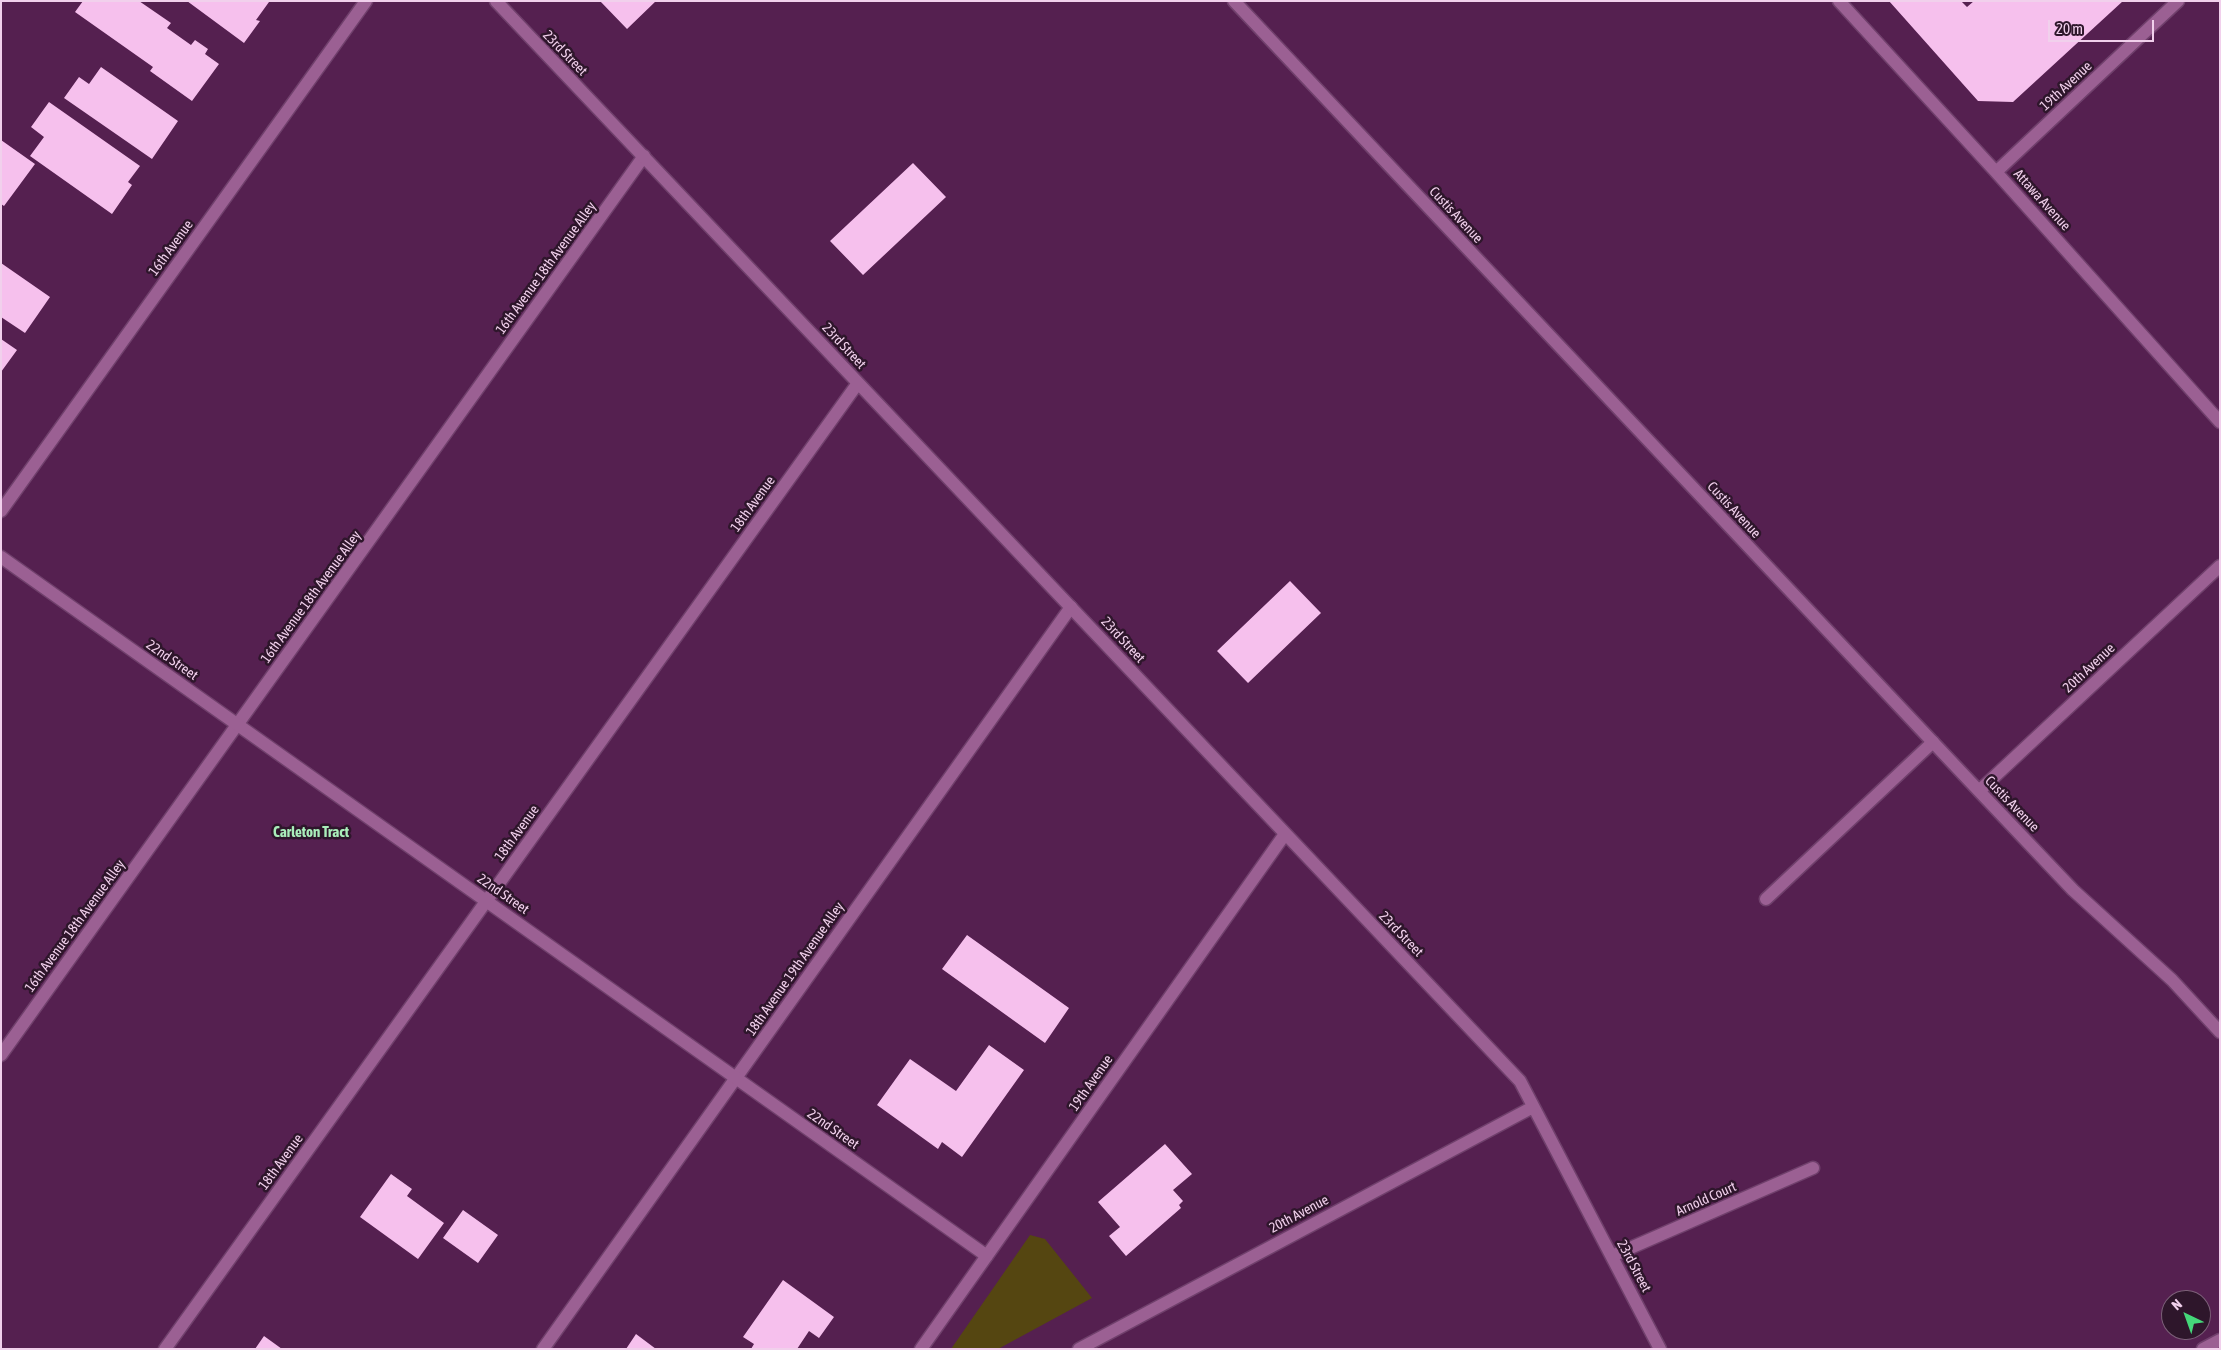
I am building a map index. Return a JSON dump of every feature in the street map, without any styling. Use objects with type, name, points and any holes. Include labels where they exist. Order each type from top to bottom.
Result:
[{"type":"street","name":"16th Avenue","points":[[1,511],[366,1]]},
{"type":"street","name":"23rd Street","points":[[496,1],[1520,1081],[1660,1349]]},
{"type":"street","name":"Custis Avenue","points":[[1234,1],[1979,791],[2074,890],[2172,980],[2220,1032]]},
{"type":"street","name":"19th Avenue","points":[[1996,172],[2178,1]]},
{"type":"street","name":"Attawa Avenue","points":[[1840,2],[1996,172],[2220,422]]},
{"type":"street","name":"16th Avenue 18th Avenue Alley","points":[[1,1055],[644,156]]},
{"type":"street","name":"18th Avenue","points":[[165,1349],[858,383]]},
{"type":"street","name":"22nd Street","points":[[1,557],[987,1256]]},
{"type":"street","name":"20th Avenue","points":[[1979,791],[2220,566]]},
{"type":"street","name":"18th Avenue 19th Avenue Alley","points":[[543,1349],[1071,607]]},
{"type":"street","points":[[1766,898],[1933,742]]},
{"type":"street","name":"19th Avenue","points":[[921,1349],[1285,834]]},
{"type":"street","name":"20th Avenue","points":[[1079,1349],[1533,1106]]},
{"type":"street","name":"Arnold Court","points":[[1612,1256],[1813,1168]]},
{"type":"street","points":[[2203,1349],[2220,1340]]},
{"type":"shaded area","points":[[1030,1235],[1045,1239],[1092,1298],[998,1349],[951,1349]]},
{"type":"building","points":[[83,1],[139,1],[171,23],[167,28],[191,45],[195,40],[208,49],[205,54],[219,64],[192,101],[150,71],[153,67],[75,12]]},
{"type":"building","points":[[187,1],[269,2],[256,20],[260,21],[244,43]]},
{"type":"building","points":[[600,1],[656,1],[627,29]]},
{"type":"building","points":[[1889,1],[1961,1],[1967,7],[1974,1],[2123,1],[2013,102],[1978,101]]},
{"type":"building","points":[[101,67],[178,121],[152,159],[64,98],[79,77],[89,84]]},
{"type":"building","points":[[49,102],[140,166],[128,182],[132,185],[112,214],[30,156],[44,137],[31,127]]},
{"type":"building","points":[[1,140],[35,164],[4,206],[1,204]]},
{"type":"building","points":[[913,163],[946,197],[863,275],[830,241]]},
{"type":"building","points":[[1,263],[50,297],[25,333],[1,317]]},
{"type":"building","points":[[1,339],[17,350],[1,372]]},
{"type":"building","points":[[1290,581],[1321,613],[1248,683],[1217,651]]},
{"type":"building","points":[[967,935],[1069,1008],[1045,1043],[942,969]]},
{"type":"building","points":[[989,1045],[1024,1070],[962,1157],[942,1142],[938,1149],[877,1105],[910,1059],[956,1091]]},
{"type":"building","points":[[1165,1144],[1192,1174],[1173,1190],[1183,1201],[1179,1205],[1181,1208],[1126,1256],[1109,1236],[1120,1227],[1098,1202]]},
{"type":"building","points":[[391,1174],[412,1189],[407,1196],[444,1223],[418,1259],[360,1217]]},
{"type":"building","points":[[463,1210],[498,1235],[478,1263],[443,1238]]},
{"type":"building","points":[[783,1280],[834,1317],[819,1338],[809,1331],[797,1349],[751,1349],[754,1344],[743,1337]]},
{"type":"building","points":[[636,1334],[656,1349],[626,1349]]},
{"type":"building","points":[[264,1336],[282,1349],[255,1349]]},
{"type":"district","name":"Carleton Tract","points":[[311,832]]}]
